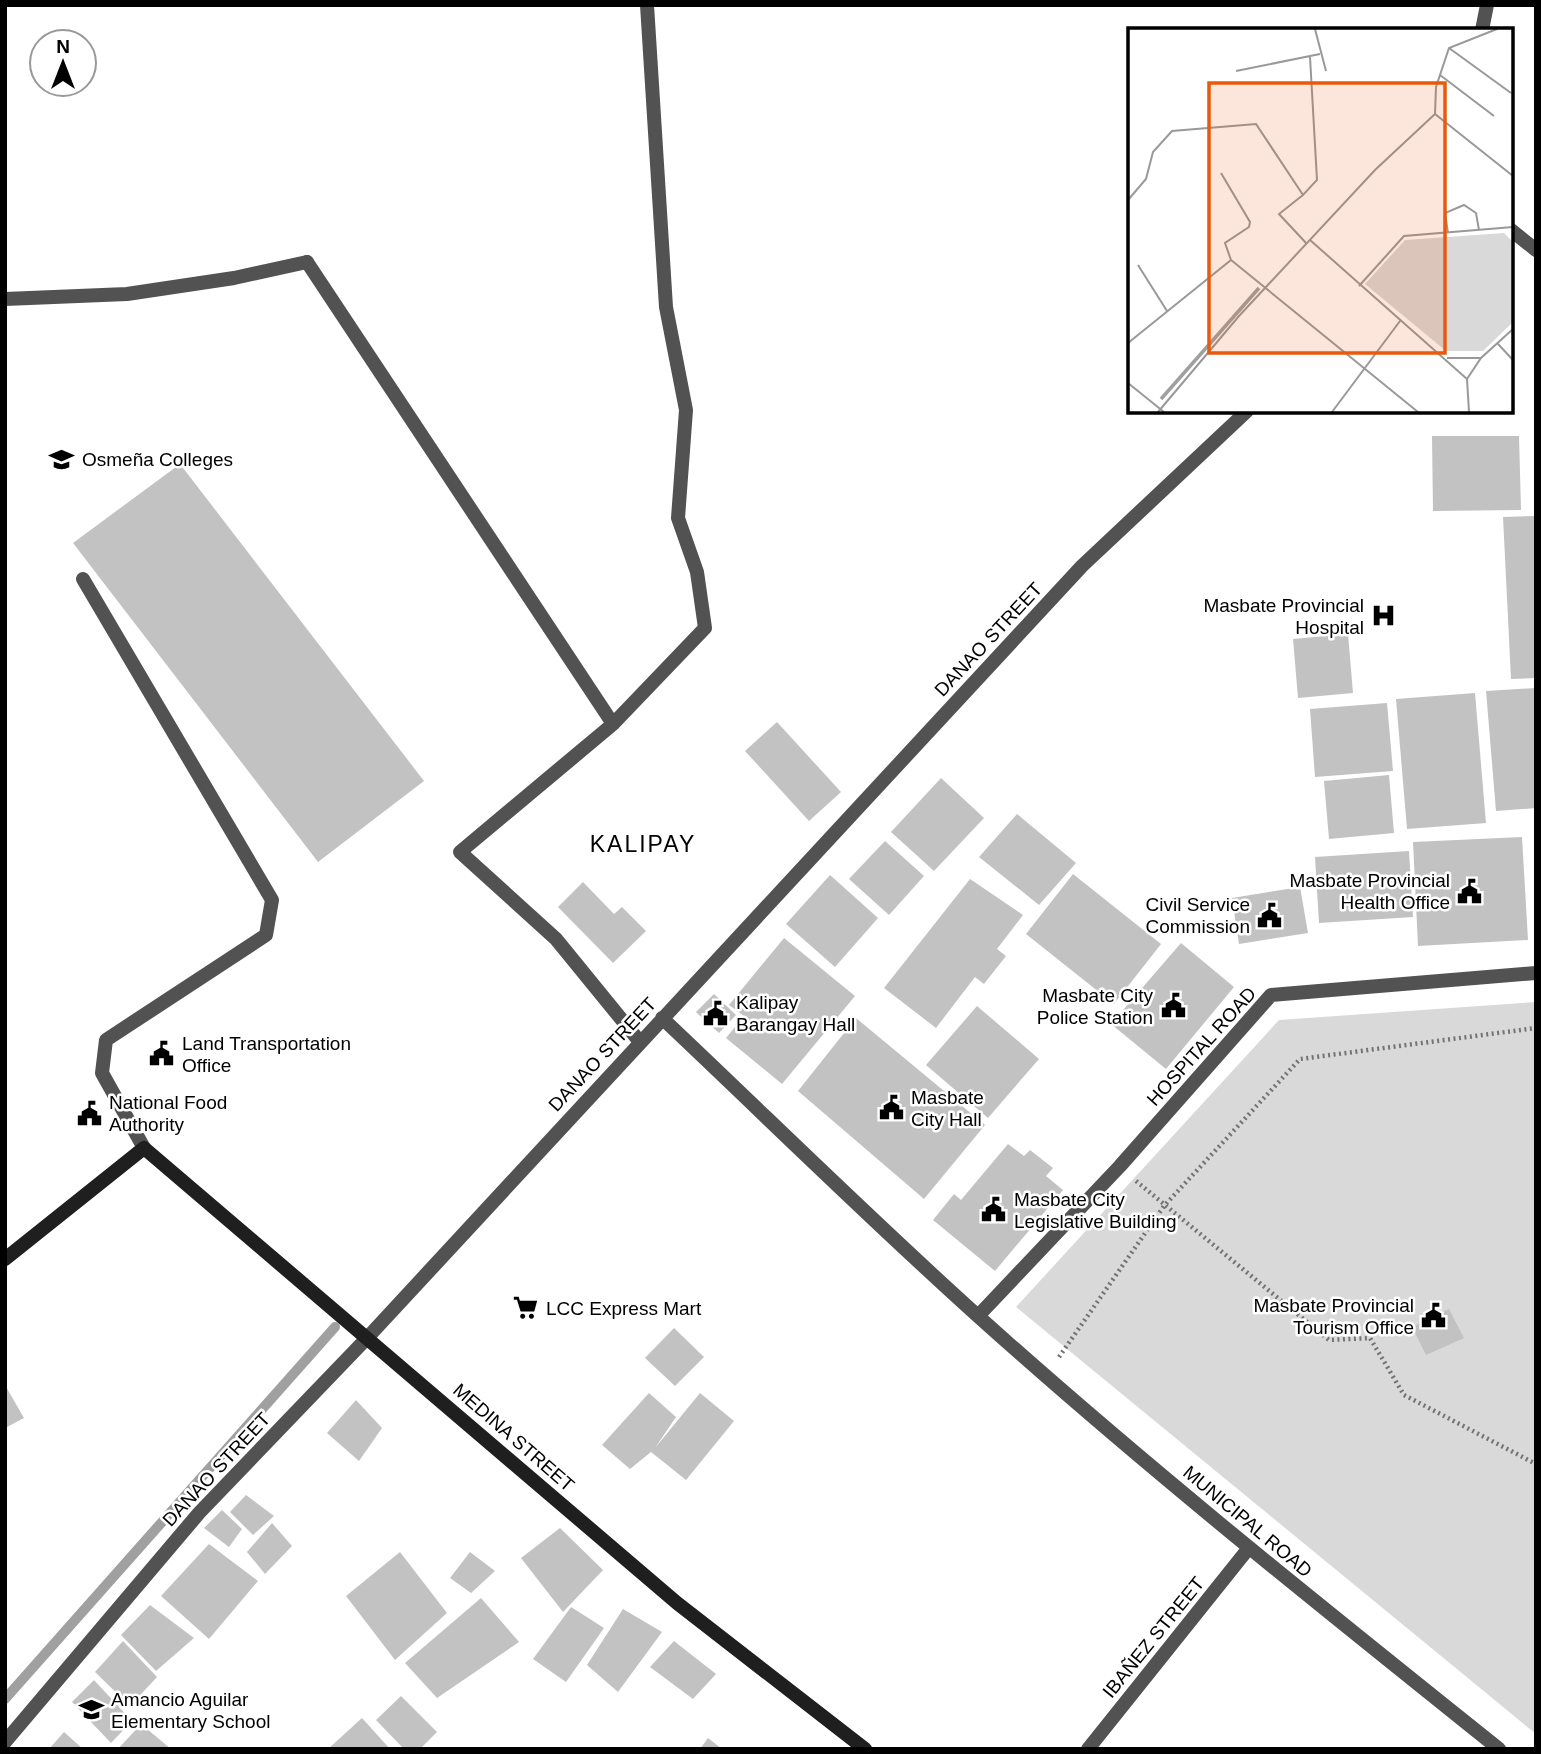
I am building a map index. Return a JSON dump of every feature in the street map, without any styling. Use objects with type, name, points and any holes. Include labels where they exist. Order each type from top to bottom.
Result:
[{"type":"street","points":[[639,1042],[556,939],[460,852],[613,724],[705,628],[697,572],[678,518],[686,410],[666,307],[647,5]]},
{"type":"street","points":[[1482,28],[1488,5]]},
{"type":"street","points":[[1513,232],[1536,250]]},
{"type":"street","points":[[5,299],[127,294],[234,278],[307,262],[613,724]]},
{"type":"street","name":"DANAO STREET","points":[[5,1742],[199,1513],[368,1337],[1082,566],[1245,413]]},
{"type":"street","points":[[5,1259],[144,1148],[102,1073],[106,1040],[266,935],[272,900],[83,579]]},
{"type":"street","name":"HOSPITAL ROAD","points":[[978,1316],[1120,1166],[1271,995],[1536,973]]},
{"type":"street","name":"MUNICIPAL ROAD","points":[[662,1018],[978,1316],[1046,1376],[1248,1549],[1499,1749]]},
{"type":"street","name":"MEDINA STREET","points":[[144,1148],[677,1603],[865,1749]]},
{"type":"street","name":"IBAÑEZ STREET","points":[[1088,1749],[1248,1549]]},
{"type":"path","points":[[1046,1376],[1164,1206],[1300,1059],[1536,1028]]},
{"type":"path","points":[[1120,1166],[1164,1206],[1329,1340],[1370,1338],[1404,1395],[1536,1464]]},
{"type":"shaded area","points":[[1536,1002],[1536,1734],[1016,1307],[1279,1020]]},
{"type":"building","points":[[1432,436],[1519,436],[1521,510],[1433,511]]},
{"type":"building","points":[[180,464],[424,781],[318,862],[73,543]]},
{"type":"building","points":[[1536,516],[1536,678],[1511,679],[1503,517]]},
{"type":"building","points":[[1348,634],[1353,693],[1298,698],[1293,639]]},
{"type":"building","points":[[1536,688],[1536,808],[1496,811],[1486,691]]},
{"type":"building","points":[[1475,693],[1486,823],[1407,829],[1396,699]]},
{"type":"building","points":[[1387,703],[1393,771],[1315,777],[1310,709]]},
{"type":"building","points":[[777,722],[841,792],[809,821],[745,751]]},
{"type":"building","points":[[1389,775],[1394,833],[1329,839],[1324,781]]},
{"type":"building","points":[[941,778],[984,818],[934,871],[891,832]]},
{"type":"building","points":[[1017,814],[1076,863],[1039,905],[979,857]]},
{"type":"building","name":"Masbate Provincial Health Office","points":[[1522,837],[1528,940],[1418,946],[1413,842]]},
{"type":"building","points":[[885,841],[924,876],[889,915],[849,879]]},
{"type":"building","points":[[1409,851],[1413,917],[1319,923],[1315,857]]},
{"type":"building","points":[[1073,874],[1161,944],[1114,1004],[1026,934]]},
{"type":"building","points":[[830,875],[878,918],[835,967],[786,924]]},
{"type":"building","points":[[970,879],[1023,915],[997,949],[1006,956],[984,984],[975,977],[936,1028],[884,988]]},
{"type":"building","points":[[583,882],[614,914],[622,907],[646,931],[613,963],[558,907]]},
{"type":"building","name":"Civil Service Commission","points":[[1300,887],[1308,933],[1239,944],[1232,898]]},
{"type":"building","points":[[784,938],[855,996],[782,1084],[726,1038],[744,1016],[729,1005]]},
{"type":"building","name":"Masbate City Police Station","points":[[1181,943],[1234,987],[1166,1069],[1111,1024]]},
{"type":"building","name":"Kalipay Barangay Hall","points":[[714,994],[736,1015],[719,1033],[696,1012]]},
{"type":"building","points":[[977,1006],[1039,1059],[988,1118],[926,1065]]},
{"type":"building","name":"Masbate City Hall","points":[[856,1018],[985,1125],[924,1199],[798,1091]]},
{"type":"building","name":"Masbate City Legislative Building","points":[[1008,1144],[1024,1156],[1030,1150],[1053,1168],[1046,1176],[1063,1190],[995,1271],[933,1220],[954,1194],[961,1200]]},
{"type":"building","points":[[1449,1309],[1464,1338],[1426,1355],[1412,1327]]},
{"type":"building","points":[[674,1328],[704,1357],[675,1386],[645,1358]]},
{"type":"building","points":[[5,1385],[24,1418],[5,1428]]},
{"type":"building","points":[[649,1393],[676,1417],[655,1448],[700,1393],[734,1421],[686,1480],[651,1452],[630,1469],[602,1445]]},
{"type":"building","points":[[356,1400],[382,1428],[359,1461],[327,1433]]},
{"type":"building","points":[[246,1495],[274,1516],[253,1535],[230,1512]]},
{"type":"building","points":[[222,1510],[242,1529],[229,1547],[204,1528]]},
{"type":"building","points":[[272,1523],[292,1546],[265,1574],[247,1552]]},
{"type":"building","points":[[560,1528],[603,1570],[563,1612],[521,1558]]},
{"type":"building","points":[[209,1544],[258,1581],[209,1639],[161,1596]]},
{"type":"building","points":[[400,1552],[447,1613],[395,1660],[346,1596]]},
{"type":"building","points":[[470,1552],[495,1571],[471,1593],[450,1578]]},
{"type":"building","points":[[481,1598],[519,1642],[437,1698],[405,1663]]},
{"type":"building","points":[[150,1605],[194,1638],[156,1671],[121,1635]]},
{"type":"building","points":[[571,1607],[604,1628],[566,1682],[533,1659]]},
{"type":"building","points":[[623,1609],[662,1632],[618,1692],[587,1665]]},
{"type":"building","points":[[123,1641],[157,1677],[130,1706],[95,1672]]},
{"type":"building","points":[[674,1641],[716,1674],[693,1699],[650,1667]]},
{"type":"building","points":[[94,1680],[132,1721],[111,1743],[72,1702]]},
{"type":"building","points":[[401,1696],[437,1732],[420,1749],[404,1749],[376,1720]]},
{"type":"building","points":[[362,1718],[390,1749],[328,1749]]},
{"type":"building","points":[[141,1724],[171,1749],[118,1749]]},
{"type":"building","points":[[64,1732],[83,1749],[49,1749]]},
{"type":"building","points":[[708,1738],[722,1749],[700,1749]]},
{"type":"waterway","points":[[5,1699],[335,1327]]},
{"type":"place","name":"Osmeña Colleges","points":[[62,459]]},
{"type":"place","name":"Masbate Provincial Hospital","points":[[1384,616]]},
{"type":"place","name":"Masbate Provincial Health Office","points":[[1470,891]]},
{"type":"place","name":"Civil Service Commission","points":[[1270,915]]},
{"type":"place","name":"Masbate City Police Station","points":[[1173,1006]]},
{"type":"place","name":"Kalipay Barangay Hall","points":[[716,1013]]},
{"type":"place","name":"Land Transportation Office","points":[[162,1054]]},
{"type":"place","name":"Masbate City Hall","points":[[891,1108]]},
{"type":"place","name":"National Food Authority","points":[[89,1113]]},
{"type":"place","name":"Masbate City Legislative Building","points":[[994,1210]]},
{"type":"place","name":"LCC Express Mart","points":[[526,1308]]},
{"type":"place","name":"Masbate Provincial Tourism Office","points":[[1434,1316]]},
{"type":"place","name":"Amancio Aguilar Elementary School","points":[[91,1710]]},
{"type":"district","name":"KALIPAY","points":[[643,844]]}]
